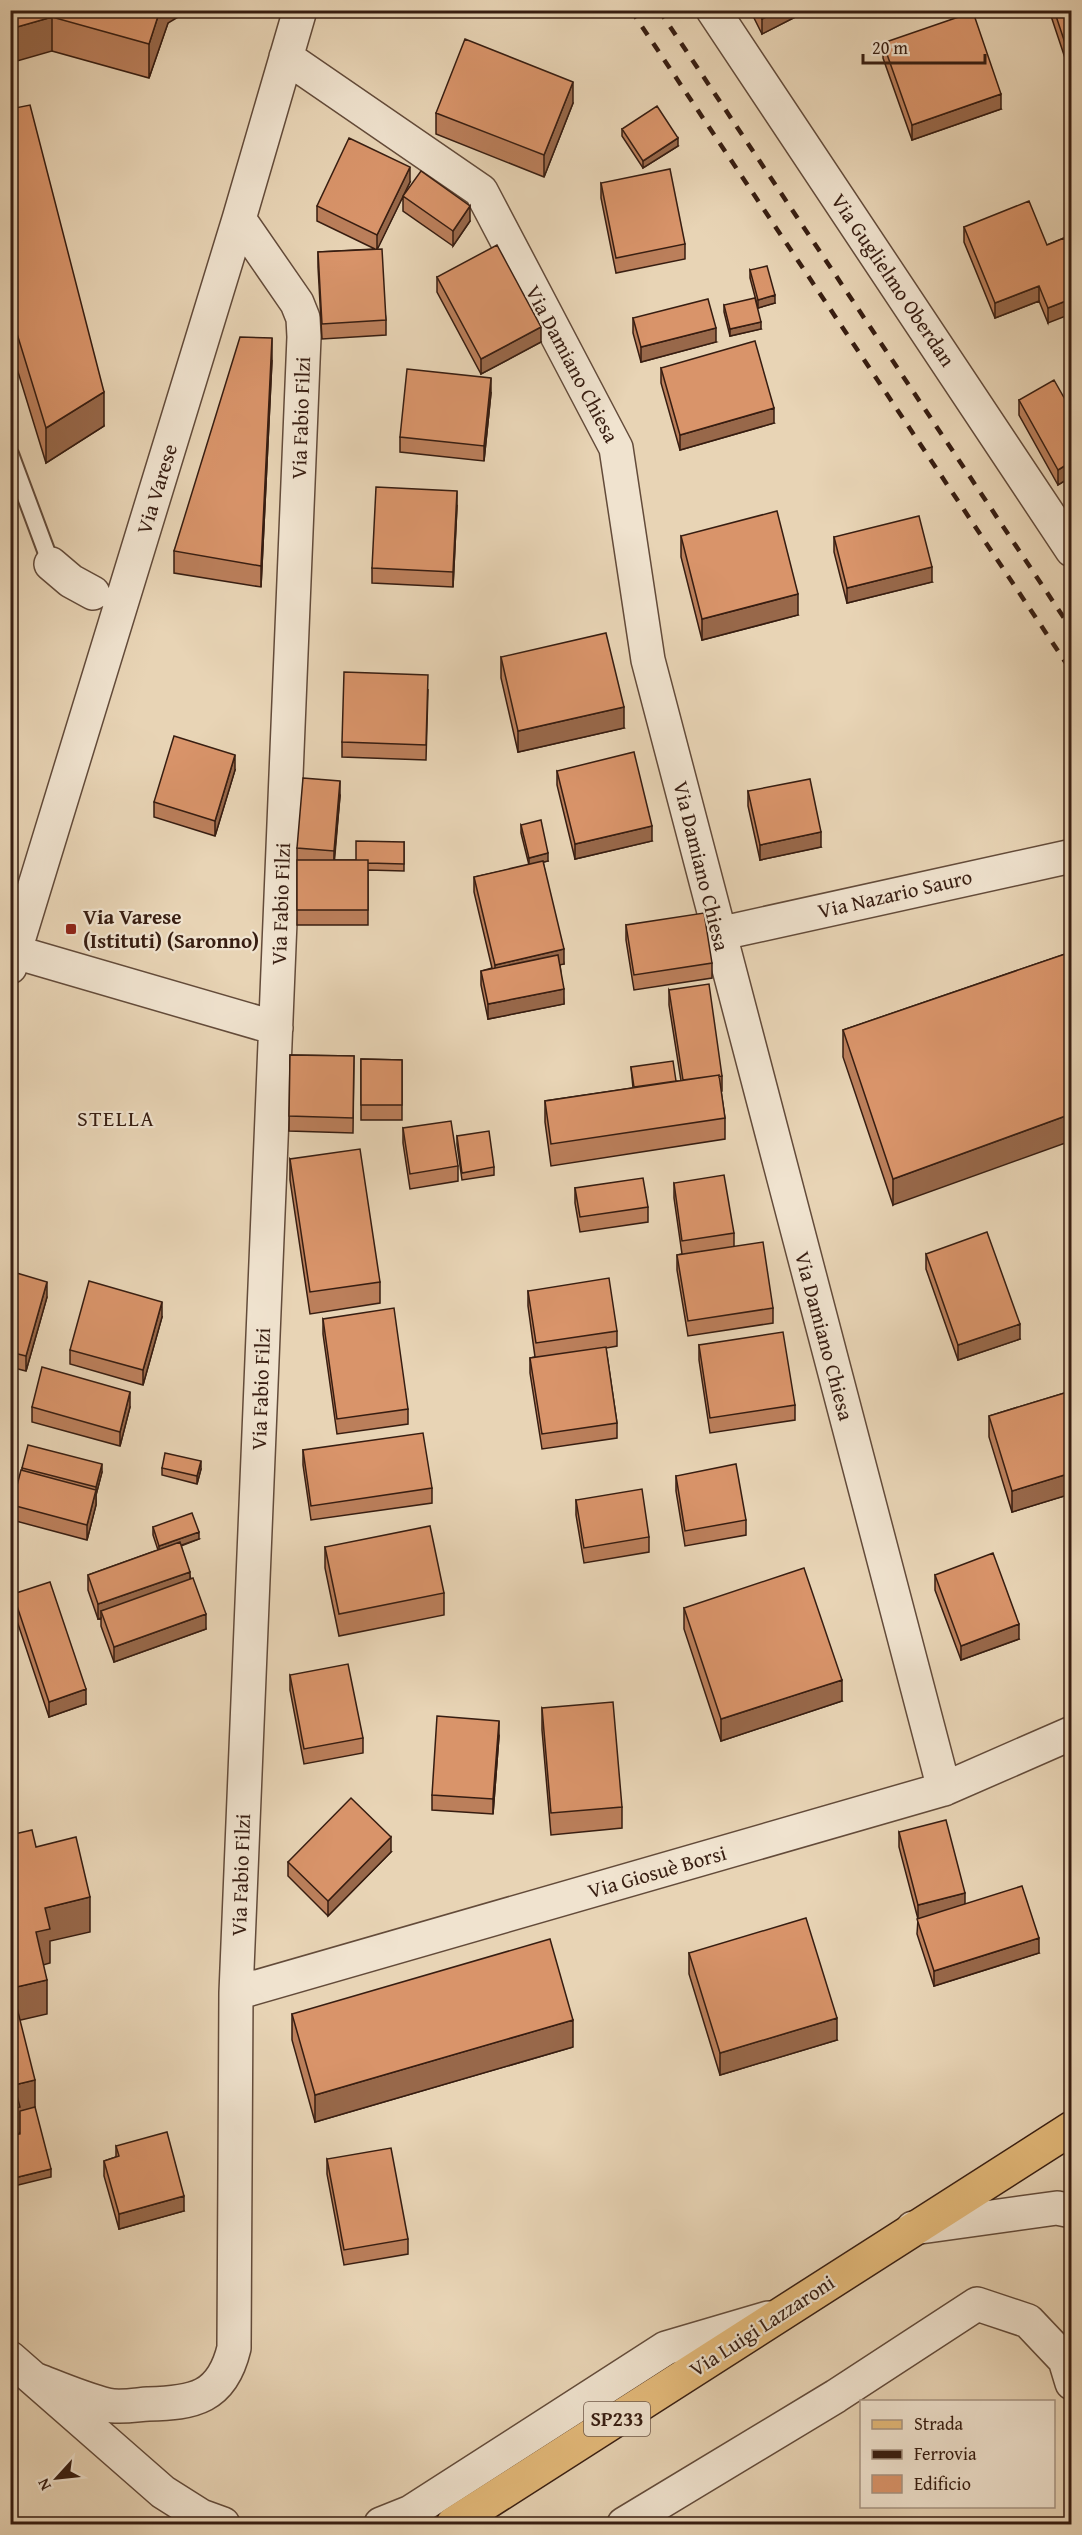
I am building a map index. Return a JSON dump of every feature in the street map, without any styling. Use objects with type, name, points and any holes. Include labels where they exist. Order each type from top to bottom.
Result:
[{"type":"main road","name":"Via Luigi Lazzaroni","points":[[453,2524],[1071,2128]]},
{"type":"street","name":"Via Varese","points":[[13,959],[239,219],[300,10]]},
{"type":"street","name":"Via Guglielmo Oberdan","points":[[713,10],[1071,550]]},
{"type":"street","name":"Via Damiano Chiesa","points":[[286,57],[481,191],[616,448],[648,660],[944,1789]]},
{"type":"street","name":"Via Fabio Filzi","points":[[37,2380],[110,2406],[177,2403],[199,2399],[216,2386],[229,2369],[234,2348],[236,1993],[304,337],[303,318],[297,303],[239,219]]},
{"type":"street","points":[[51,564],[71,581],[93,593]]},
{"type":"street","name":"Via Nazario Sauro","points":[[718,934],[1071,856]]},
{"type":"street","points":[[13,959],[276,1028]]},
{"type":"street","name":"Via Giosuè Borsi","points":[[236,1993],[944,1789],[1071,1733]]},
{"type":"street","points":[[913,2228],[1057,2208],[1071,2211]]},
{"type":"street","points":[[624,2524],[836,2396],[977,2304],[1028,2321],[1065,2361],[1071,2384]]},
{"type":"street","points":[[381,2524],[411,2512],[666,2348],[781,2314]]},
{"type":"street","points":[[10,2358],[163,2492],[201,2516],[223,2524]]},
{"type":"lane","points":[[10,454],[51,564]]},
{"type":"building","points":[[10,10],[160,10],[149,44],[52,17],[10,29]]},
{"type":"building","points":[[758,10],[780,10],[762,19]]},
{"type":"building","points":[[1054,10],[1071,10],[1071,61]]},
{"type":"building","points":[[973,12],[1001,94],[912,125],[883,43]]},
{"type":"building","points":[[465,39],[573,82],[544,155],[436,113]]},
{"type":"building","points":[[30,105],[104,392],[46,428],[10,311],[10,109]]},
{"type":"building","points":[[657,106],[678,138],[643,161],[622,129]]},
{"type":"building","points":[[349,138],[410,167],[377,235],[317,206]]},
{"type":"building","points":[[670,169],[685,244],[616,258],[601,183]]},
{"type":"building","points":[[421,171],[470,206],[453,231],[403,196]]},
{"type":"building","points":[[1029,201],[1047,245],[1064,238],[1071,256],[1071,299],[1048,308],[1039,286],[995,303],[964,227]]},
{"type":"building","points":[[497,245],[541,327],[481,359],[437,277]]},
{"type":"building","points":[[382,249],[386,320],[322,324],[318,252]]},
{"type":"building","points":[[767,266],[775,295],[758,300],[750,270]]},
{"type":"building","points":[[755,298],[761,322],[730,329],[724,305]]},
{"type":"building","points":[[708,299],[716,328],[641,347],[633,318]]},
{"type":"building","points":[[240,337],[272,338],[261,566],[174,551]]},
{"type":"building","points":[[755,341],[774,408],[680,435],[661,368]]},
{"type":"building","points":[[407,369],[491,378],[484,446],[400,437]]},
{"type":"building","points":[[1054,380],[1071,410],[1071,462],[1058,470],[1019,400]]},
{"type":"building","points":[[376,487],[457,491],[453,572],[372,568]]},
{"type":"building","points":[[777,511],[798,594],[702,619],[681,536]]},
{"type":"building","points":[[919,516],[932,567],[847,588],[834,537]]},
{"type":"building","points":[[10,591],[17,610],[10,612]]},
{"type":"building","points":[[606,633],[624,707],[518,731],[501,657]]},
{"type":"building","points":[[344,672],[428,675],[426,745],[342,742]]},
{"type":"building","points":[[174,736],[235,755],[215,821],[154,802]]},
{"type":"building","points":[[634,752],[652,826],[575,844],[557,771]]},
{"type":"building","points":[[303,778],[340,781],[334,851],[297,848]]},
{"type":"building","points":[[810,779],[821,832],[760,845],[748,791]]},
{"type":"building","points":[[541,820],[548,853],[529,858],[521,825]]},
{"type":"building","points":[[356,841],[404,842],[404,864],[368,863],[368,860],[356,860]]},
{"type":"building","points":[[297,860],[368,860],[368,910],[297,910]]},
{"type":"building","points":[[543,861],[564,949],[495,965],[474,877]]},
{"type":"building","points":[[704,913],[712,963],[634,975],[626,925]]},
{"type":"building","points":[[1071,952],[1071,1114],[893,1179],[843,1030]]},
{"type":"building","points":[[558,955],[564,989],[488,1004],[481,971]]},
{"type":"building","points":[[709,984],[722,1076],[683,1080],[669,990]]},
{"type":"building","points":[[290,1055],[354,1056],[353,1118],[289,1116]]},
{"type":"building","points":[[361,1059],[402,1060],[402,1105],[361,1105]]},
{"type":"building","points":[[673,1061],[676,1081],[634,1087],[631,1067]]},
{"type":"building","points":[[719,1075],[725,1118],[551,1144],[545,1101]]},
{"type":"building","points":[[451,1121],[458,1166],[410,1174],[403,1128]]},
{"type":"building","points":[[489,1131],[494,1167],[462,1173],[457,1136]]},
{"type":"building","points":[[360,1149],[380,1282],[310,1292],[290,1159]]},
{"type":"building","points":[[724,1175],[734,1233],[682,1241],[674,1183]]},
{"type":"building","points":[[643,1178],[648,1207],[580,1217],[575,1188]]},
{"type":"building","points":[[987,1232],[1020,1324],[958,1345],[926,1254]]},
{"type":"building","points":[[763,1242],[773,1308],[688,1321],[677,1255]]},
{"type":"building","points":[[10,1271],[47,1282],[26,1356],[10,1352]]},
{"type":"building","points":[[609,1278],[617,1331],[536,1343],[528,1291]]},
{"type":"building","points":[[89,1281],[162,1302],[143,1370],[70,1350]]},
{"type":"building","points":[[394,1308],[408,1409],[337,1419],[323,1319]]},
{"type":"building","points":[[783,1332],[795,1405],[710,1418],[699,1345]]},
{"type":"building","points":[[606,1347],[617,1423],[542,1434],[530,1358]]},
{"type":"building","points":[[42,1367],[130,1392],[120,1432],[32,1407]]},
{"type":"building","points":[[1071,1391],[1071,1473],[1012,1491],[989,1416]]},
{"type":"building","points":[[423,1433],[432,1488],[311,1506],[303,1450]]},
{"type":"building","points":[[28,1445],[102,1464],[96,1487],[22,1468]]},
{"type":"building","points":[[165,1453],[201,1461],[197,1476],[162,1468]]},
{"type":"building","points":[[736,1464],[746,1520],[685,1531],[676,1476]]},
{"type":"building","points":[[21,1470],[96,1490],[87,1525],[12,1505]]},
{"type":"building","points":[[642,1489],[649,1537],[584,1548],[576,1500]]},
{"type":"building","points":[[192,1513],[199,1532],[159,1546],[153,1527]]},
{"type":"building","points":[[430,1526],[444,1593],[339,1614],[325,1547]]},
{"type":"building","points":[[180,1542],[190,1572],[98,1604],[88,1575]]},
{"type":"building","points":[[993,1553],[1019,1624],[961,1646],[935,1575]]},
{"type":"building","points":[[804,1568],[842,1680],[721,1719],[684,1608]]},
{"type":"building","points":[[193,1578],[206,1614],[114,1647],[101,1611]]},
{"type":"building","points":[[50,1582],[86,1689],[49,1702],[13,1594]]},
{"type":"building","points":[[348,1664],[363,1738],[304,1749],[290,1675]]},
{"type":"building","points":[[613,1702],[622,1807],[551,1813],[542,1708]]},
{"type":"building","points":[[437,1716],[499,1721],[493,1799],[432,1795]]},
{"type":"building","points":[[1071,1785],[1071,1804],[1066,1787]]},
{"type":"building","points":[[351,1798],[391,1837],[328,1901],[288,1862]]},
{"type":"building","points":[[946,1820],[965,1893],[918,1905],[899,1832]]},
{"type":"building","points":[[32,1830],[36,1847],[76,1837],[90,1897],[45,1908],[50,1929],[36,1932],[47,1980],[12,1988],[35,2080],[14,2085],[20,2107],[10,2110],[10,1835]]},
{"type":"building","points":[[1022,1886],[1039,1938],[934,1971],[917,1919]]},
{"type":"building","points":[[806,1918],[837,2018],[720,2053],[689,1953]]},
{"type":"building","points":[[550,1939],[573,2020],[315,2095],[292,2014]]},
{"type":"building","points":[[35,2107],[51,2169],[10,2179],[10,2136],[20,2134],[20,2111]]},
{"type":"building","points":[[167,2132],[184,2196],[119,2214],[104,2161],[119,2156],[116,2146]]},
{"type":"building","points":[[391,2148],[408,2239],[344,2250],[327,2159]]},
{"type":"railway","points":[[631,10],[1072,672]]},
{"type":"railway","points":[[659,10],[1072,630]]},
{"type":"place","name":"Via Varese (Istituti) (Saronno)","points":[[71,929]]},
{"type":"district","name":"STELLA","points":[[116,1118]]}]
